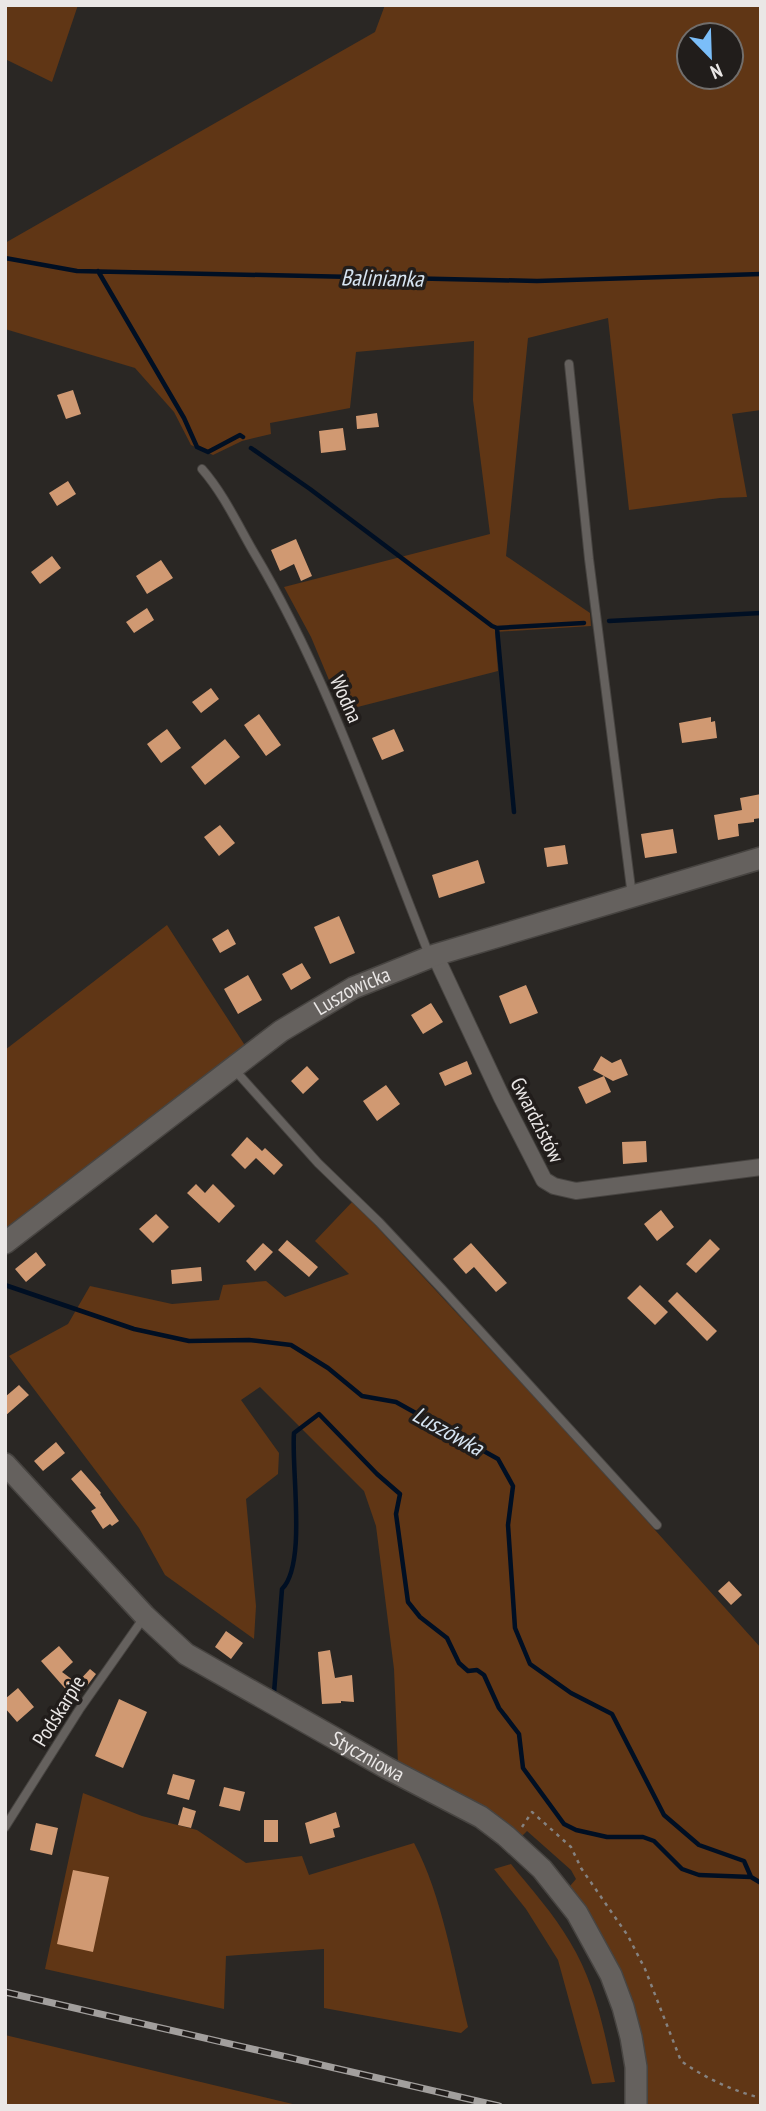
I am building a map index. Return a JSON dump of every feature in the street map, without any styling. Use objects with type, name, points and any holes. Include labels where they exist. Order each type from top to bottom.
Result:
[{"type":"street","name":"Luszowicka","points":[[5,1244],[281,1031],[353,988],[433,956],[761,858]]},
{"type":"street","name":"Gwardzistów","points":[[433,956],[544,1180],[554,1186],[576,1191],[761,1167]]},
{"type":"street","name":"Styczniowa","points":[[5,1464],[145,1616],[186,1654],[361,1754],[481,1817],[530,1857],[577,1913],[611,1975],[631,2037],[636,2067],[636,2106]]},
{"type":"lane","points":[[569,364],[589,559],[632,896]]},
{"type":"lane","name":"Wodna","points":[[202,469],[280,596],[304,646],[357,764],[384,842],[433,956]]},
{"type":"lane","points":[[233,1068],[318,1163],[441,1288],[657,1525]]},
{"type":"lane","name":"Podskarpie","points":[[5,1827],[79,1710],[145,1616]]},
{"type":"path","points":[[532,1812],[571,1847],[581,1868],[628,1936],[645,1969],[681,2061],[741,2094],[761,2098]]},
{"type":"shaded area","points":[[5,5],[78,5],[52,82],[5,59]]},
{"type":"shaded area","points":[[385,5],[761,5],[761,410],[732,414],[747,497],[629,510],[608,318],[528,338],[506,556],[590,613],[591,626],[495,632],[498,671],[342,711],[311,637],[284,587],[490,534],[473,400],[474,341],[356,352],[350,408],[270,423],[271,434],[242,441],[213,455],[191,445],[174,412],[135,368],[5,329],[5,243],[375,32]]},
{"type":"shaded area","points":[[167,925],[246,1047],[5,1231],[5,1050]]},
{"type":"shaded area","points":[[353,1201],[575,1441],[761,1648],[761,2106],[646,2106],[602,1937],[570,1886],[576,1879],[571,1870],[527,1831],[521,1837],[398,1764],[394,1669],[376,1526],[364,1491],[260,1387],[241,1400],[279,1453],[278,1474],[246,1499],[256,1606],[254,1639],[165,1575],[139,1528],[9,1356],[68,1324],[90,1286],[172,1304],[219,1300],[223,1285],[266,1281],[285,1297],[349,1274],[315,1241]]},
{"type":"shaded area","points":[[83,1793],[142,1816],[197,1830],[246,1863],[302,1856],[309,1875],[414,1843],[440,1909],[468,2027],[461,2033],[324,2008],[324,1949],[226,1956],[224,2009],[45,1969]]},
{"type":"shaded area","points":[[511,1864],[557,1922],[579,1958],[598,2010],[615,2082],[592,2084],[558,1960],[526,1909],[494,1869]]},
{"type":"shaded area","points":[[5,2035],[301,2106],[5,2106]]},
{"type":"building","points":[[73,390],[81,414],[66,419],[57,395]]},
{"type":"building","points":[[377,413],[379,427],[357,429],[356,416]]},
{"type":"building","points":[[343,428],[346,450],[321,453],[319,431]]},
{"type":"building","points":[[68,481],[76,494],[57,506],[49,493]]},
{"type":"building","points":[[296,539],[312,576],[301,581],[294,564],[280,571],[271,550]]},
{"type":"building","points":[[52,556],[61,568],[40,584],[31,572]]},
{"type":"building","points":[[161,560],[173,578],[147,594],[136,576]]},
{"type":"building","points":[[147,608],[154,620],[134,633],[126,622]]},
{"type":"building","points":[[211,688],[219,699],[201,713],[192,702]]},
{"type":"building","points":[[259,714],[281,745],[266,756],[244,725]]},
{"type":"building","points":[[711,717],[711,722],[715,721],[717,738],[682,743],[679,723]]},
{"type":"building","points":[[167,729],[181,748],[161,763],[147,744]]},
{"type":"building","points":[[394,729],[404,751],[382,760],[372,738]]},
{"type":"building","points":[[225,739],[240,757],[205,785],[191,767]]},
{"type":"building","points":[[761,794],[761,818],[754,819],[754,822],[738,824],[739,836],[718,840],[714,815],[742,810],[740,798]]},
{"type":"building","points":[[220,825],[235,843],[219,856],[204,837]]},
{"type":"building","points":[[673,829],[677,853],[645,858],[641,834]]},
{"type":"building","points":[[565,845],[568,864],[547,867],[544,848]]},
{"type":"building","points":[[478,860],[485,883],[439,898],[432,875]]},
{"type":"building","points":[[339,916],[355,953],[330,964],[314,927]]},
{"type":"building","points":[[228,929],[236,944],[220,953],[212,939]]},
{"type":"building","points":[[302,963],[311,978],[291,990],[282,974]]},
{"type":"building","points":[[248,975],[262,1000],[238,1014],[224,989]]},
{"type":"building","points":[[526,985],[538,1013],[510,1024],[499,996]]},
{"type":"building","points":[[431,1003],[443,1022],[423,1034],[411,1015]]},
{"type":"building","points":[[601,1056],[612,1063],[621,1059],[628,1075],[613,1081],[593,1070]]},
{"type":"building","points":[[467,1061],[472,1074],[445,1086],[439,1073]]},
{"type":"building","points":[[307,1066],[319,1079],[303,1094],[291,1081]]},
{"type":"building","points":[[604,1076],[611,1092],[586,1104],[578,1087]]},
{"type":"building","points":[[386,1085],[400,1104],[377,1121],[363,1101]]},
{"type":"building","points":[[247,1137],[262,1151],[265,1148],[283,1165],[274,1175],[256,1158],[245,1169],[231,1155]]},
{"type":"building","points":[[646,1141],[647,1162],[623,1164],[622,1142]]},
{"type":"building","points":[[196,1184],[205,1193],[213,1184],[235,1206],[219,1223],[187,1193]]},
{"type":"building","points":[[661,1210],[674,1227],[657,1241],[644,1224]]},
{"type":"building","points":[[156,1214],[169,1227],[153,1243],[139,1229]]},
{"type":"building","points":[[710,1239],[720,1249],[696,1273],[686,1264]]},
{"type":"building","points":[[287,1240],[318,1267],[309,1277],[278,1250]]},
{"type":"building","points":[[263,1243],[273,1252],[255,1271],[246,1261]]},
{"type":"building","points":[[471,1243],[507,1283],[496,1292],[474,1267],[466,1274],[453,1259]]},
{"type":"building","points":[[36,1252],[46,1265],[26,1282],[15,1269]]},
{"type":"building","points":[[201,1267],[202,1281],[172,1284],[171,1270]]},
{"type":"building","points":[[640,1285],[668,1312],[655,1325],[627,1298]]},
{"type":"building","points":[[677,1292],[717,1331],[707,1341],[668,1301]]},
{"type":"building","points":[[19,1385],[29,1395],[5,1416],[5,1397]]},
{"type":"building","points":[[56,1442],[65,1453],[43,1471],[34,1461]]},
{"type":"building","points":[[81,1470],[101,1493],[119,1521],[112,1526],[110,1524],[103,1529],[91,1511],[96,1508],[71,1479]]},
{"type":"building","points":[[729,1581],[742,1595],[731,1605],[718,1591]]},
{"type":"building","points":[[226,1631],[243,1643],[231,1659],[215,1647]]},
{"type":"building","points":[[59,1646],[73,1662],[62,1672],[77,1683],[90,1669],[96,1674],[68,1711],[60,1704],[69,1693],[41,1661]]},
{"type":"building","points":[[330,1650],[335,1678],[352,1675],[354,1702],[322,1704],[318,1652]]},
{"type":"building","points":[[18,1688],[34,1707],[17,1722],[5,1708],[5,1699]]},
{"type":"building","points":[[119,1699],[147,1712],[123,1768],[95,1756]]},
{"type":"building","points":[[173,1774],[195,1780],[189,1800],[167,1794]]},
{"type":"building","points":[[224,1787],[245,1792],[240,1811],[219,1806]]},
{"type":"building","points":[[183,1807],[196,1811],[191,1828],[178,1825]]},
{"type":"building","points":[[336,1812],[340,1827],[333,1829],[335,1837],[310,1844],[305,1823]]},
{"type":"building","points":[[264,1820],[278,1820],[278,1842],[264,1842]]},
{"type":"building","points":[[36,1823],[58,1828],[52,1855],[30,1850]]},
{"type":"building","points":[[73,1870],[109,1877],[93,1952],[57,1944]]},
{"type":"waterway","name":"Balinianka","points":[[5,258],[77,271],[537,281],[761,274]]},
{"type":"waterway","points":[[98,271],[184,418],[197,447],[208,452],[240,435],[243,437]]},
{"type":"waterway","points":[[251,448],[492,626],[497,628],[584,623]]},
{"type":"waterway","points":[[609,621],[761,613]]},
{"type":"waterway","points":[[497,628],[514,812]]},
{"type":"waterway","name":"Luszówka","points":[[5,1285],[134,1329],[189,1341],[249,1340],[291,1345],[328,1368],[362,1396],[396,1402],[498,1459],[513,1486],[508,1525],[515,1628],[530,1664],[571,1693],[612,1714],[664,1815],[699,1845],[744,1861],[751,1877],[761,1883]]},
{"type":"waterway","points":[[274,1693],[282,1589],[290,1577],[296,1538],[294,1433],[319,1414],[400,1494],[396,1514],[408,1602],[420,1617],[447,1638],[459,1663],[468,1671],[477,1670],[484,1675],[499,1708],[519,1734],[523,1768],[564,1824],[576,1830],[607,1837],[643,1837],[654,1841],[682,1869],[699,1875],[751,1877]]},
{"type":"railway","points":[[5,1992],[499,2106]]}]
